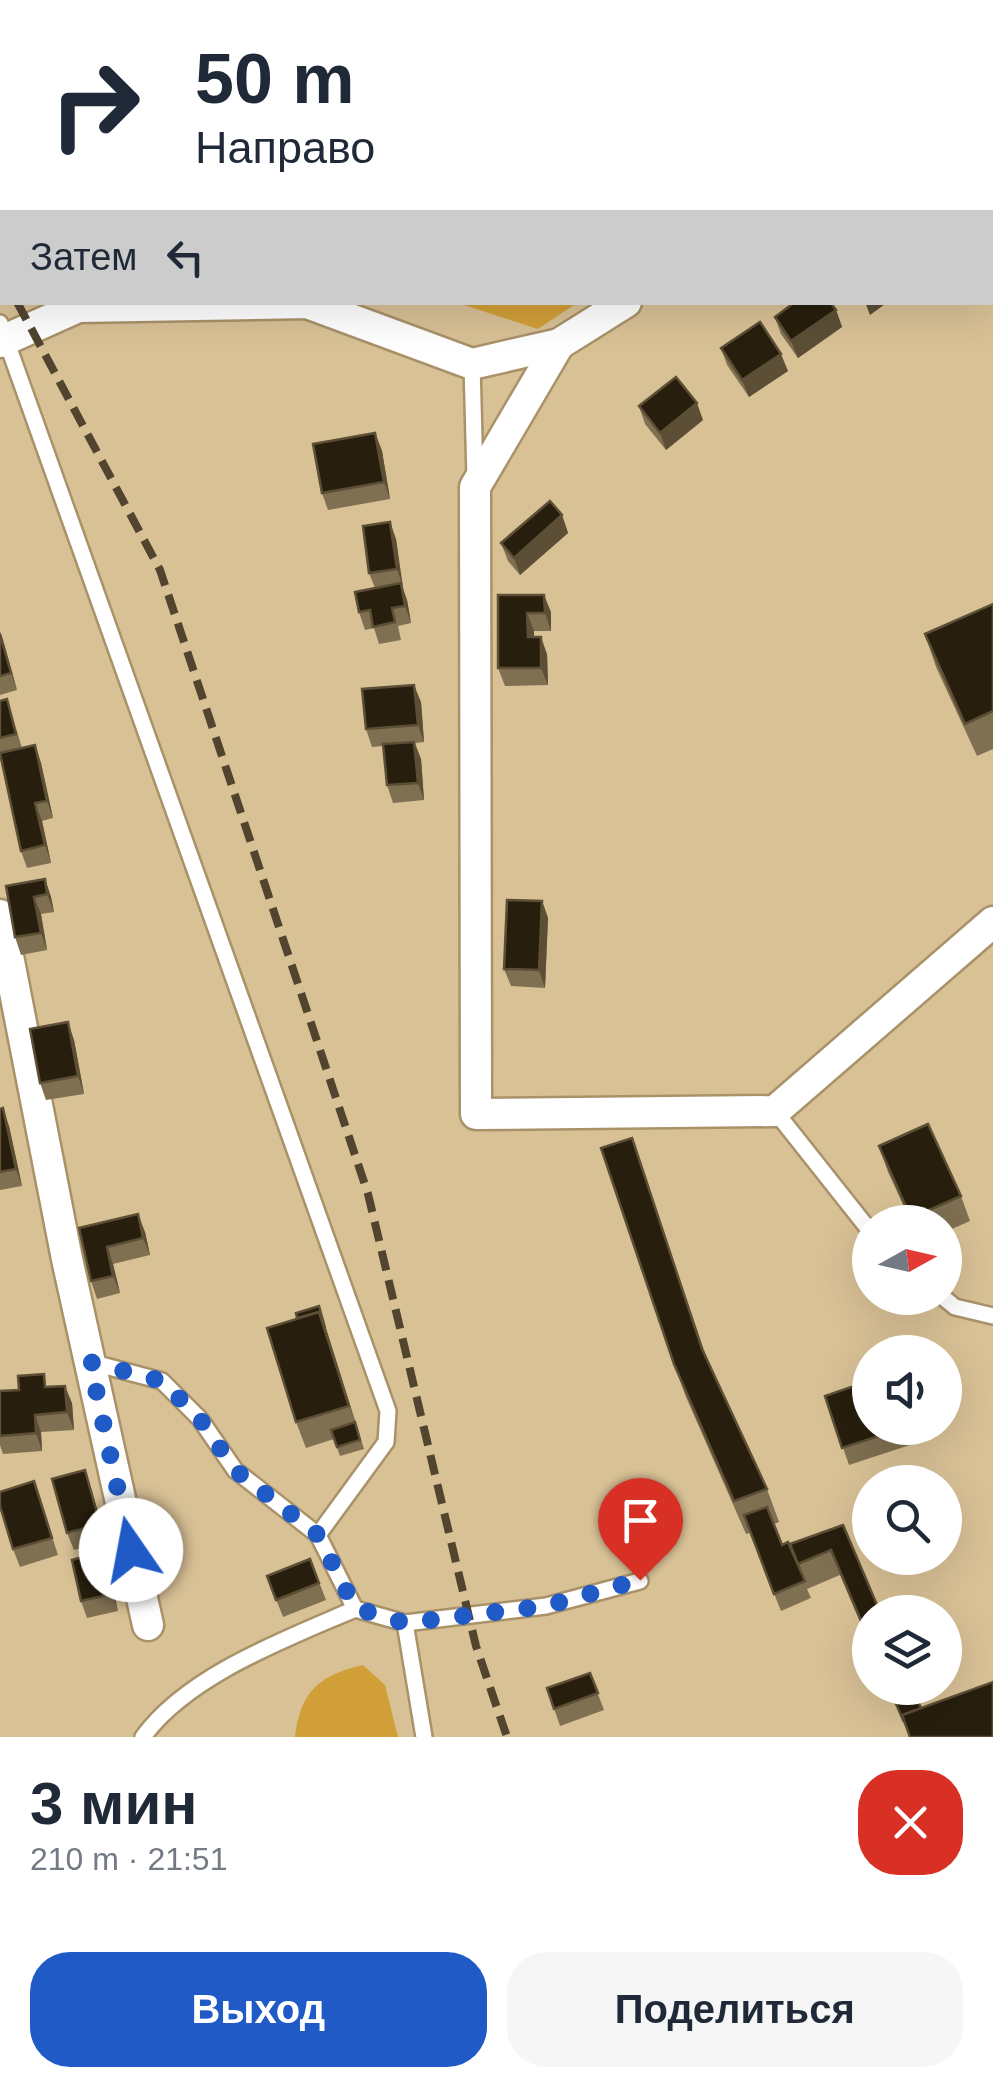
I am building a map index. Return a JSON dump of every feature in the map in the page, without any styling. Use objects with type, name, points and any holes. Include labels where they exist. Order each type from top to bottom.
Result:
[{"type":"street","points":[[2,334],[78,307],[192,305]]},
{"type":"street","points":[[312,305],[472,364],[559,344],[621,305]]},
{"type":"street","points":[[559,344],[475,487],[476,1114],[776,1111],[993,922]]},
{"type":"street","points":[[0,915],[90,1362],[148,1625]]},
{"type":"lane","points":[[2,334],[388,1411],[386,1442],[318,1535]]},
{"type":"lane","points":[[472,364],[475,487]]},
{"type":"lane","points":[[776,1111],[852,1207]]},
{"type":"lane","points":[[962,1309],[993,1316]]},
{"type":"lane","points":[[90,1362],[162,1381],[200,1419],[235,1470],[318,1535],[355,1608]]},
{"type":"lane","points":[[143,1737],[159,1715],[250,1656],[355,1608],[405,1623],[546,1606],[640,1580]]},
{"type":"lane","points":[[405,1623],[424,1737]]},
{"type":"shaded area","points":[[464,305],[574,305],[538,329]]},
{"type":"shaded area","points":[[363,1665],[385,1685],[398,1737],[295,1737],[302,1708],[315,1688],[335,1674]]},
{"type":"building","points":[[791,305],[832,305],[836,310],[791,341],[775,317]]},
{"type":"building","points":[[760,322],[781,354],[742,380],[721,348]]},
{"type":"building","points":[[676,377],[697,403],[660,433],[639,406]]},
{"type":"building","points":[[375,433],[384,482],[322,493],[313,444]]},
{"type":"building","points":[[550,501],[562,515],[514,558],[501,543]]},
{"type":"building","points":[[390,522],[397,569],[369,573],[363,526]]},
{"type":"building","points":[[401,583],[405,606],[392,608],[395,622],[373,627],[370,610],[359,612],[355,592]]},
{"type":"building","points":[[498,595],[544,595],[545,613],[527,613],[528,637],[541,637],[541,668],[498,668]]},
{"type":"building","points":[[993,604],[993,711],[965,724],[925,634]]},
{"type":"building","points":[[0,634],[11,673],[0,676]]},
{"type":"building","points":[[414,685],[418,725],[366,729],[362,689]]},
{"type":"building","points":[[7,699],[16,734],[0,738],[0,701]]},
{"type":"building","points":[[414,742],[418,783],[387,785],[383,744]]},
{"type":"building","points":[[35,745],[47,801],[35,803],[45,845],[21,851],[0,753]]},
{"type":"building","points":[[45,879],[47,894],[34,897],[41,933],[15,937],[6,886]]},
{"type":"building","points":[[507,900],[542,901],[539,970],[504,969]]},
{"type":"building","points":[[68,1022],[78,1076],[40,1083],[30,1029]]},
{"type":"building","points":[[3,1108],[16,1169],[0,1172],[0,1109]]},
{"type":"building","points":[[928,1124],[961,1196],[941,1205],[905,1205],[879,1146]]},
{"type":"building","points":[[632,1138],[702,1349],[767,1489],[734,1501],[674,1364],[601,1148]]},
{"type":"building","points":[[138,1214],[143,1238],[107,1247],[113,1276],[91,1281],[79,1228]]},
{"type":"building","points":[[319,1306],[325,1328],[319,1312],[297,1318],[296,1313]]},
{"type":"building","points":[[319,1312],[349,1406],[296,1422],[267,1328]]},
{"type":"building","points":[[44,1374],[45,1387],[65,1386],[67,1412],[35,1415],[36,1433],[0,1436],[0,1391],[19,1390],[18,1376]]},
{"type":"building","points":[[852,1387],[852,1445],[842,1448],[825,1396]]},
{"type":"building","points":[[355,1422],[360,1440],[337,1447],[331,1430]]},
{"type":"building","points":[[85,1470],[100,1524],[67,1533],[52,1479]]},
{"type":"building","points":[[34,1481],[52,1538],[13,1549],[0,1506],[0,1492]]},
{"type":"building","points":[[767,1507],[782,1545],[788,1542],[805,1581],[774,1594],[744,1515]]},
{"type":"building","points":[[843,1525],[852,1546],[852,1575],[864,1575],[873,1595],[852,1595],[852,1600],[831,1550],[798,1564],[790,1544]]},
{"type":"building","points":[[102,1552],[112,1594],[81,1601],[72,1560]]},
{"type":"building","points":[[310,1559],[319,1583],[276,1600],[267,1576]]},
{"type":"building","points":[[590,1673],[598,1693],[554,1709],[547,1688]]},
{"type":"building","points":[[993,1682],[993,1737],[910,1737],[902,1715],[930,1705],[962,1705],[962,1693]]},
{"type":"building","points":[[896,1705],[920,1705],[921,1708],[902,1715],[904,1722]]},
{"type":"railway","points":[[19,305],[160,570],[368,1194],[476,1646],[507,1737]]},
{"type":"route","points":[[131,1550],[90,1362],[162,1381],[200,1419],[235,1470],[318,1535],[355,1608],[405,1623],[546,1606],[640,1580]]}]
